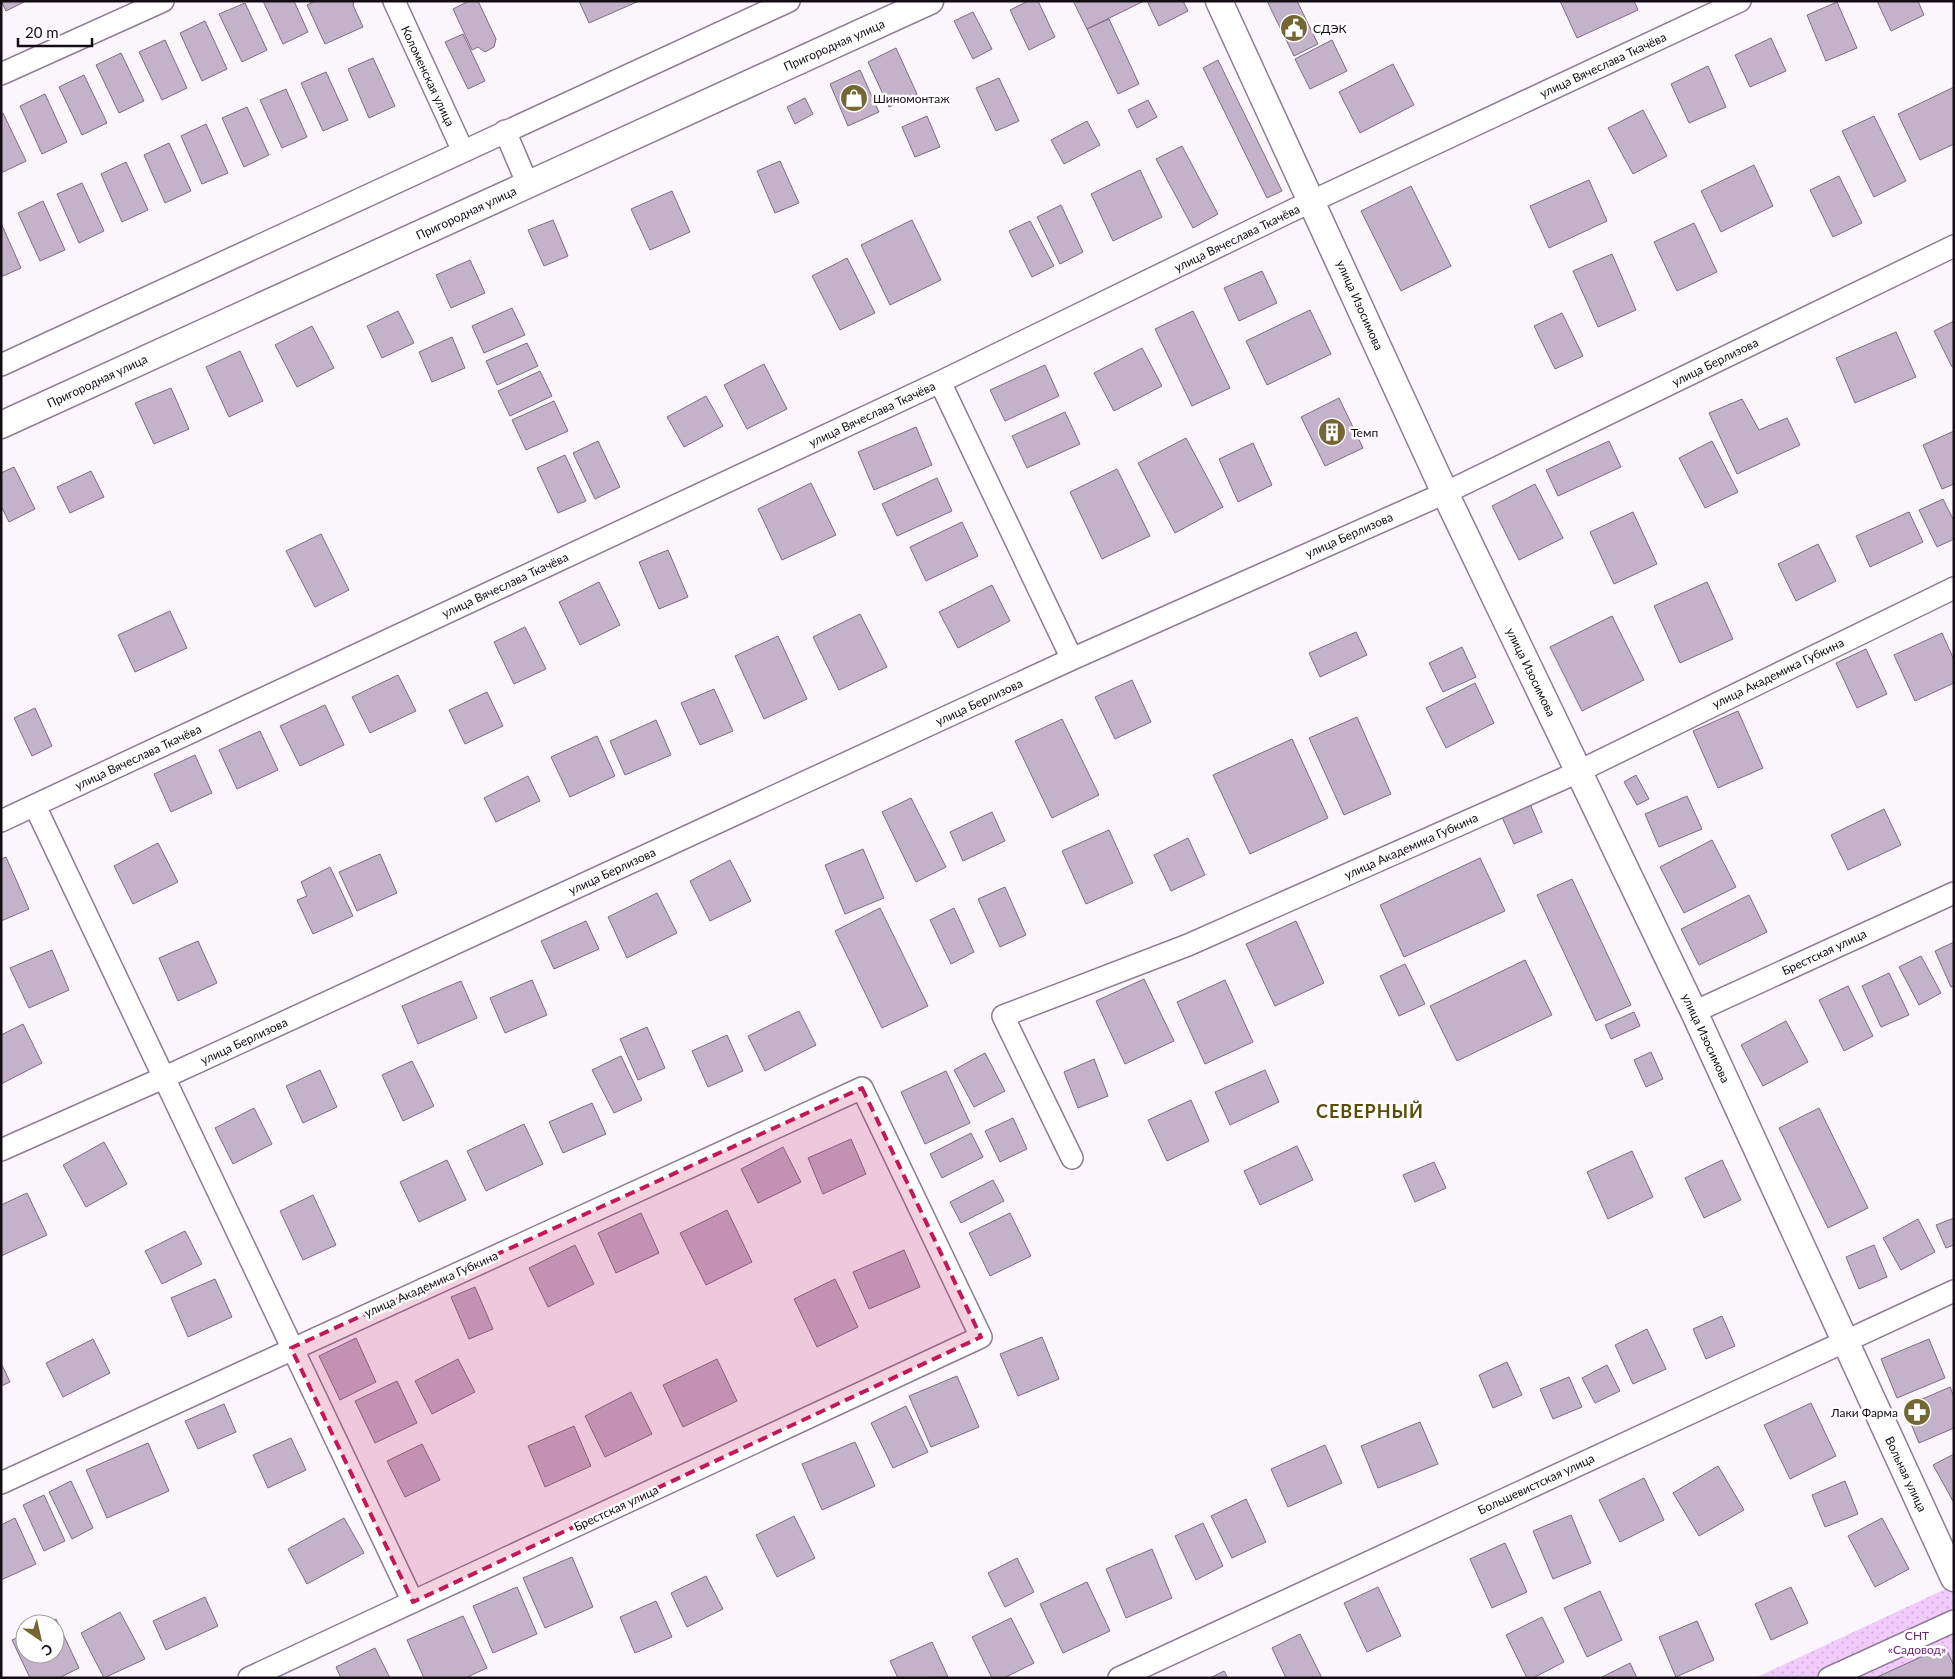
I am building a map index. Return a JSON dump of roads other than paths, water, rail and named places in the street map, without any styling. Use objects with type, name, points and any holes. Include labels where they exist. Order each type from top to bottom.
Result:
[{"type":"street","points":[[1,74],[163,1]]},
{"type":"street","name":"Коломенская улица","points":[[394,1],[463,151]]},
{"type":"street","points":[[1,365],[789,1]]},
{"type":"street","name":"Пригородная улица","points":[[1,425],[930,1]]},
{"type":"street","name":"улица Изосимова","points":[[1219,1],[1313,201],[1445,492],[1694,1012],[1846,1342]]},
{"type":"street","name":"улица Вячеслава Ткачёва","points":[[1,821],[940,382],[1313,201],[1740,1]]},
{"type":"street","points":[[506,131],[528,184]]},
{"type":"street","name":"улица Берлизова","points":[[1,1150],[163,1078],[1072,659],[1445,492],[1954,246]]},
{"type":"street","points":[[940,382],[1072,659]]},
{"type":"street","name":"улица Академика Губкина","points":[[1072,1158],[1003,1016],[1188,944],[1578,770],[1954,588]]},
{"type":"street","points":[[34,806],[413,1602]]},
{"type":"street","name":"Брестская улица","points":[[1694,1012],[1954,892]]},
{"type":"street","name":"улица Академика Губкина","points":[[1,1483],[291,1348],[862,1088],[982,1337]]},
{"type":"street","name":"Большевистская улица","points":[[1118,1678],[1954,1291]]},
{"type":"street","name":"Брестская улица","points":[[249,1678],[982,1337]]},
{"type":"street","name":"Вольная улица","points":[[1846,1342],[1954,1578]]},
{"type":"street","points":[[1829,1678],[1954,1621]]},
{"type":"place","name":"СДЭК","points":[[1294,28]]},
{"type":"place","name":"Шиномонтаж","points":[[854,98]]},
{"type":"place","name":"Темп","points":[[1332,432]]},
{"type":"place","name":"Лаки Фарма","points":[[1917,1412]]},
{"type":"district","name":"СЕВЕРНЫЙ","points":[[1370,1111]]},
{"type":"park label","name":"СНТ «Садовод»","points":[[1917,1642]]}]
